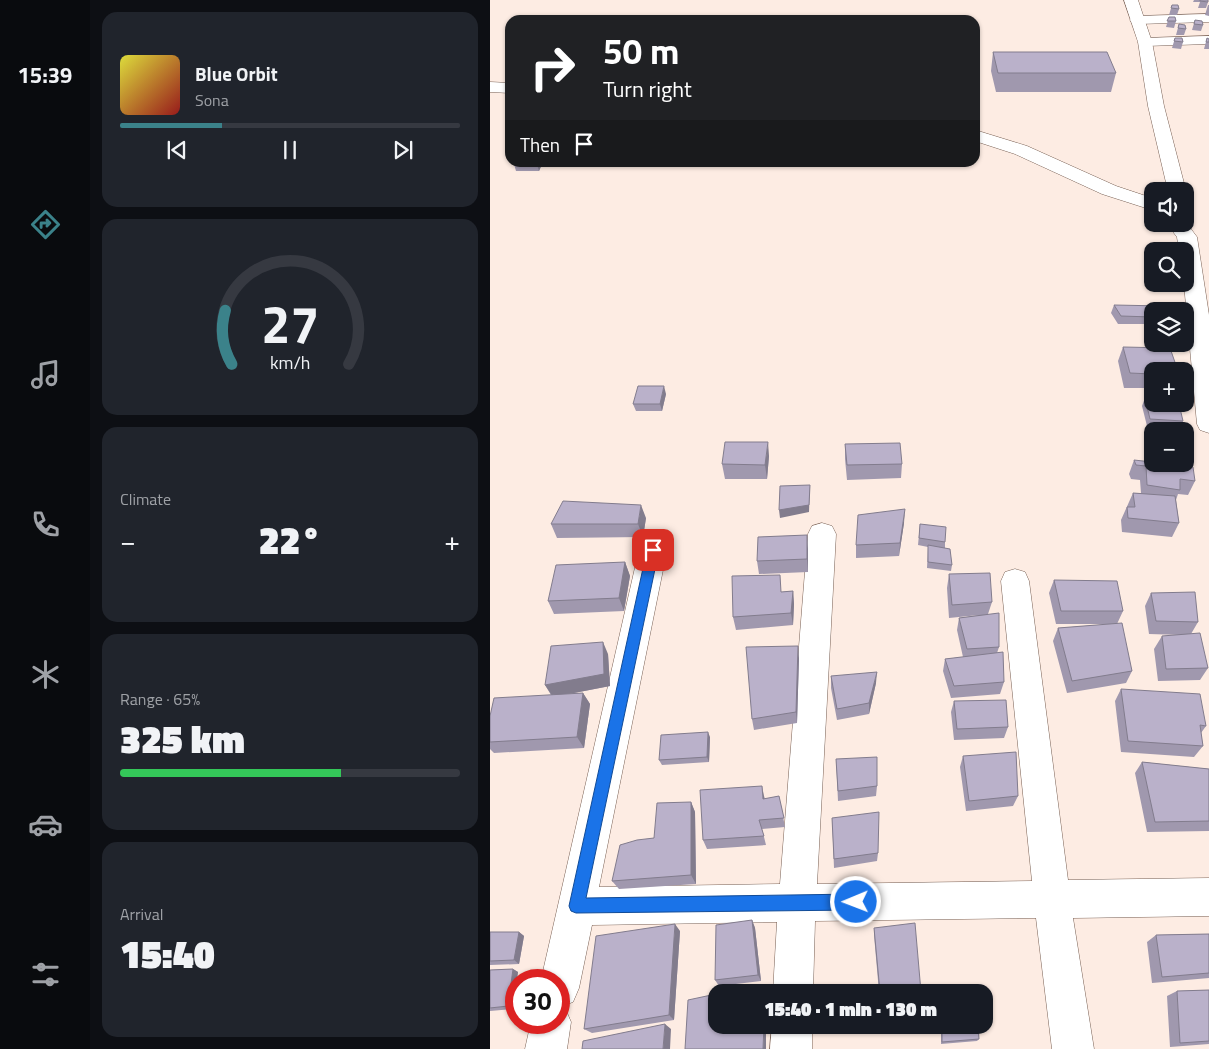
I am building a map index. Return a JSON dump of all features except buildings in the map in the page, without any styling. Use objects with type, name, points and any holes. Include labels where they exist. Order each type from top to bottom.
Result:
[{"type":"street","points":[[1131,0],[1145,42],[1156,106],[1173,182]]},
{"type":"street","points":[[1137,20],[1209,18]]},
{"type":"street","points":[[1145,42],[1209,40]]},
{"type":"street","points":[[490,87],[505,88]]},
{"type":"street","points":[[980,138],[1021,150],[1110,190],[1144,200]]},
{"type":"street","points":[[1184,232],[1196,295],[1209,424]]},
{"type":"street","points":[[793,984],[797,903],[822,534]]},
{"type":"street","points":[[563,969],[653,550]]},
{"type":"street","points":[[1015,581],[1052,900],[1073,1049]]},
{"type":"street","points":[[576,906],[1209,897]]},
{"type":"street","points":[[546,1049],[549,1034]]},
{"type":"street","points":[[791,1049],[792,1034]]},
{"type":"route","points":[[653,550],[576,906],[856,902]]}]
